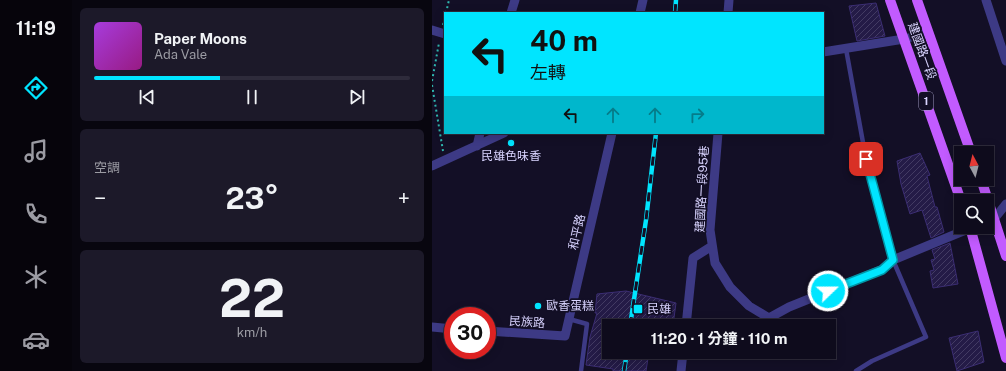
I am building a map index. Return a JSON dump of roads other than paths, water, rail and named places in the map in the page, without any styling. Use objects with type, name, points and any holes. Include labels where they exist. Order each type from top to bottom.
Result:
[{"type":"main road","name":"建國路一段","points":[[890,0],[959,194]]},
{"type":"main road","name":"建國路一段","points":[[917,0],[968,146]]},
{"type":"main road","points":[[994,227],[1006,256]]},
{"type":"main road","points":[[973,234],[1006,358]]},
{"type":"street","points":[[511,12],[515,0]]},
{"type":"street","points":[[640,12],[643,0]]},
{"type":"street","points":[[728,12],[729,0]]},
{"type":"street","points":[[986,0],[1006,61]]},
{"type":"street","points":[[432,30],[443,33]]},
{"type":"street","points":[[824,52],[904,39],[928,33]]},
{"type":"street","points":[[477,146],[480,134]]},
{"type":"street","points":[[432,166],[502,134]]},
{"type":"street","name":"和平路","points":[[565,336],[612,134]]},
{"type":"street","name":"建國路一段95巷","points":[[718,134],[710,230],[715,263],[730,287],[749,306],[769,318],[789,307],[882,270],[893,260]]},
{"type":"street","points":[[994,217],[1006,204]]},
{"type":"street","points":[[893,260],[954,234]]},
{"type":"street","points":[[687,319],[693,258],[712,246]]},
{"type":"street","points":[[432,328],[444,329]]},
{"type":"street","name":"民族路","points":[[496,332],[565,336]]},
{"type":"street","points":[[681,371],[682,359]]},
{"type":"lane","points":[[846,48],[866,159],[893,260],[926,337],[872,361],[856,371]]},
{"type":"lane","points":[[569,319],[587,324],[581,371]]},
{"type":"railway","points":[[675,12],[676,0]]},
{"type":"railway","points":[[631,319],[646,220],[656,134]]},
{"type":"railway","points":[[624,371],[626,359]]},
{"type":"place","name":"民雄色味香","points":[[511,143]]},
{"type":"place","name":"歐香蛋糕","points":[[538,306]]},
{"type":"place","name":"民雄","points":[[638,309]]}]
